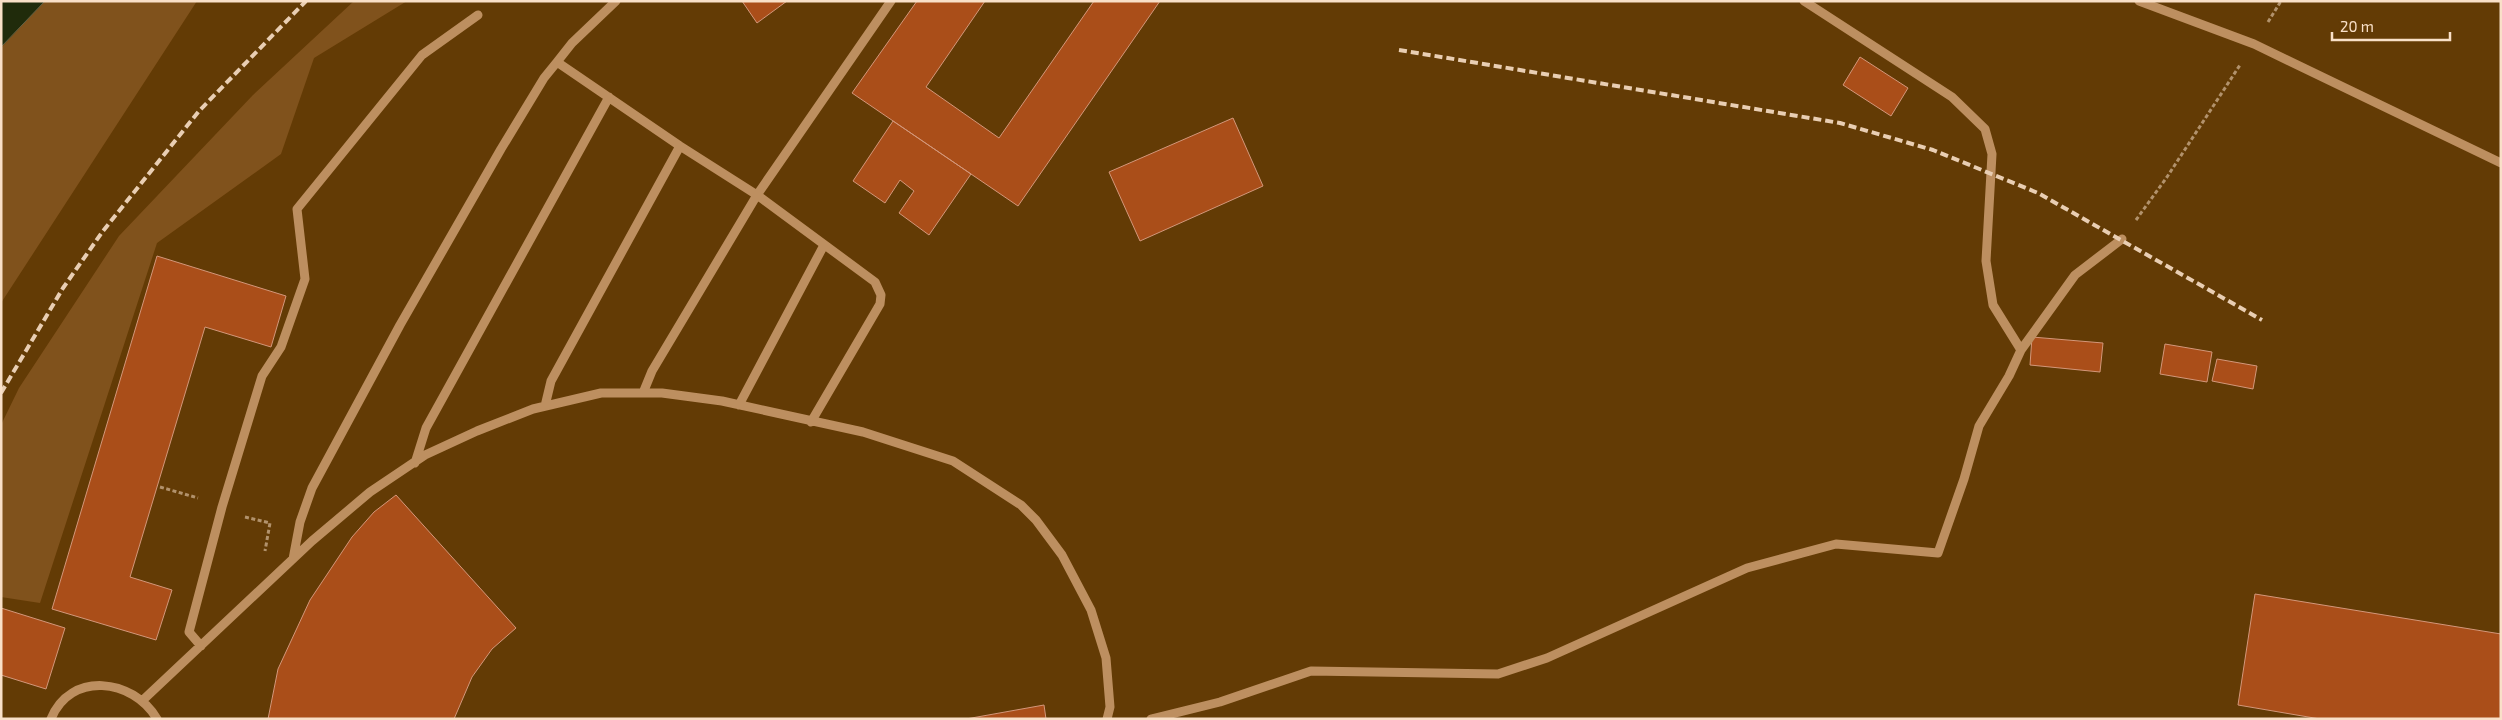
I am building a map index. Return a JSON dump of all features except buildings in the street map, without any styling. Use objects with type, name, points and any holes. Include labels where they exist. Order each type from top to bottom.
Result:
[{"type":"street","points":[[293,559],[300,522],[312,488],[400,325],[476,191],[544,78],[572,44],[616,1]]},
{"type":"street","points":[[643,393],[652,371],[757,195],[891,1]]},
{"type":"street","points":[[1804,1],[1952,97],[1984,129],[1992,154],[1986,262],[1993,305],[2021,350]]},
{"type":"street","points":[[2140,1],[2254,44],[2501,163]]},
{"type":"street","points":[[201,646],[189,632],[222,507],[262,376],[281,347],[305,279],[297,208],[422,55],[478,15]]},
{"type":"street","points":[[557,62],[680,146],[757,195],[875,282],[881,295],[880,304],[812,422]]},
{"type":"street","points":[[415,463],[426,428],[609,97]]},
{"type":"street","points":[[545,406],[551,381],[680,146]]},
{"type":"street","points":[[1151,719],[1220,702],[1311,671],[1498,674],[1548,658],[1747,568],[1836,544],[1938,553],[1964,479],[1979,426],[2009,376],[2021,350],[2075,274],[2122,239]]},
{"type":"street","points":[[740,405],[824,245]]},
{"type":"street","points":[[142,700],[293,559],[370,492],[425,455],[477,431],[545,406],[601,393],[662,393],[779,412],[812,422],[864,432],[953,462],[1021,504],[1036,520],[1062,555],[1091,610],[1106,658],[1110,707],[1107,719]]},
{"type":"street","points":[[51,719],[64,700],[80,690],[99,685],[118,687],[135,694],[150,706],[157,719]]},
{"type":"path","points":[[2122,239],[2167,177],[2280,1]]},
{"type":"path","points":[[160,487],[210,501],[236,515],[270,523],[264,552]]},
{"type":"shaded area","points":[[1,1],[45,1],[1,47]]},
{"type":"shaded area","points":[[44,1],[197,1],[1,303],[1,48]]},
{"type":"shaded area","points":[[354,1],[407,1],[314,58],[281,154],[157,243],[40,603],[1,597],[1,425],[19,388],[119,236],[253,95]]},
{"type":"railway","points":[[1,393],[63,288],[103,231],[199,111],[306,1]]},
{"type":"railway","points":[[1399,50],[1840,123],[1933,150],[2038,193],[2262,320]]}]
